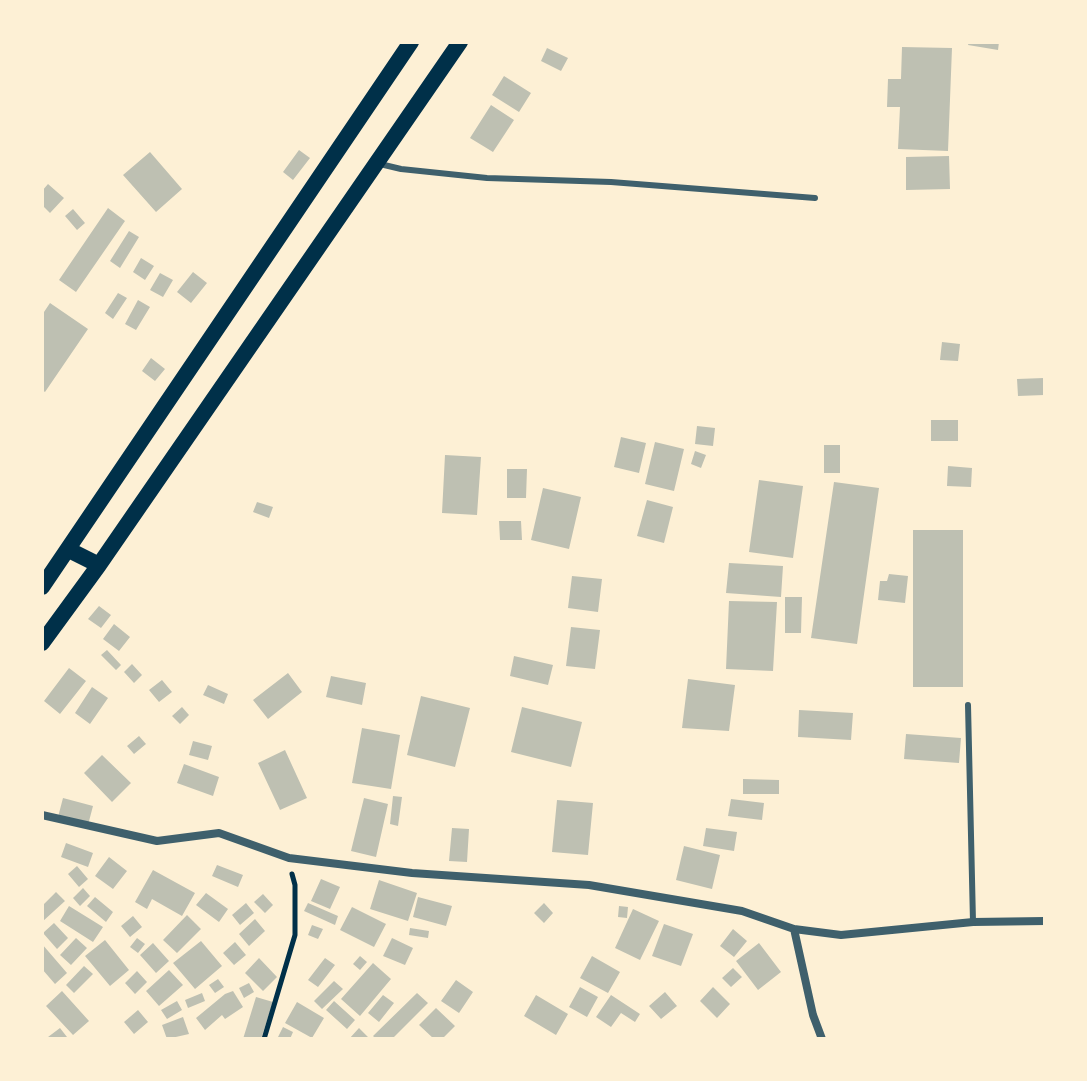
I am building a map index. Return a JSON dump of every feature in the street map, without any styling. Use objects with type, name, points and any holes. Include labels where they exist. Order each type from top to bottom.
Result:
[{"type":"main road","points":[[42,587],[411,42]]},
{"type":"main road","points":[[42,643],[460,42]]},
{"type":"main road","points":[[69,550],[99,565]]},
{"type":"street","points":[[42,815],[157,841],[219,833],[289,858],[412,873],[589,885],[742,911],[794,929],[841,935],[973,922],[1045,921]]},
{"type":"street","points":[[794,929],[813,1015],[822,1039]]},
{"type":"lane","points":[[377,163],[401,169],[487,178],[611,182],[815,198]]},
{"type":"lane","points":[[968,705],[973,922]]},
{"type":"path","points":[[264,1039],[295,935],[295,885],[289,858]]},
{"type":"building","points":[[969,42],[999,42],[998,50],[968,45]]},
{"type":"building","points":[[902,47],[952,48],[948,151],[898,149],[900,107],[887,107],[888,79],[901,79]]},
{"type":"building","points":[[547,48],[568,58],[561,71],[541,61]]},
{"type":"building","points":[[504,76],[531,93],[519,112],[492,95]]},
{"type":"building","points":[[491,105],[514,120],[493,152],[470,138]]},
{"type":"building","points":[[299,150],[310,158],[293,180],[283,172]]},
{"type":"building","points":[[150,152],[182,189],[156,212],[123,175]]},
{"type":"building","points":[[949,156],[950,189],[906,190],[906,157]]},
{"type":"building","points":[[48,184],[64,198],[50,213],[42,205],[42,191]]},
{"type":"building","points":[[108,208],[125,221],[76,292],[59,280]]},
{"type":"building","points":[[73,209],[85,223],[77,230],[65,216]]},
{"type":"building","points":[[129,231],[139,237],[120,268],[110,261]]},
{"type":"building","points":[[141,258],[154,266],[145,280],[133,272]]},
{"type":"building","points":[[193,272],[207,283],[191,303],[177,292]]},
{"type":"building","points":[[160,273],[173,280],[163,297],[150,290]]},
{"type":"building","points":[[118,293],[127,298],[113,319],[105,313]]},
{"type":"building","points":[[138,300],[150,307],[136,330],[125,324]]},
{"type":"building","points":[[50,303],[88,329],[45,392],[42,390],[42,315]]},
{"type":"building","points":[[942,342],[960,344],[958,361],[940,360]]},
{"type":"building","points":[[151,358],[165,369],[155,381],[142,371]]},
{"type":"building","points":[[1044,378],[1044,395],[1018,396],[1017,379]]},
{"type":"building","points":[[931,420],[958,420],[958,441],[931,441]]},
{"type":"building","points":[[697,426],[715,428],[713,446],[695,444]]},
{"type":"building","points":[[621,437],[646,443],[639,473],[614,467]]},
{"type":"building","points":[[655,442],[684,449],[674,491],[645,484]]},
{"type":"building","points":[[824,445],[840,445],[840,473],[824,473]]},
{"type":"building","points":[[695,451],[706,455],[701,468],[691,464]]},
{"type":"building","points":[[445,455],[481,457],[477,515],[442,513]]},
{"type":"building","points":[[948,466],[972,468],[971,487],[947,486]]},
{"type":"building","points":[[507,469],[527,469],[526,498],[507,498]]},
{"type":"building","points":[[759,480],[803,486],[793,558],[749,552]]},
{"type":"building","points":[[834,482],[879,488],[857,644],[811,638]]},
{"type":"building","points":[[543,488],[581,497],[569,549],[531,540]]},
{"type":"building","points":[[647,500],[673,507],[664,543],[637,536]]},
{"type":"building","points":[[257,502],[273,507],[269,518],[253,512]]},
{"type":"building","points":[[499,521],[521,521],[522,540],[500,540]]},
{"type":"building","points":[[913,530],[963,530],[963,687],[913,687]]},
{"type":"building","points":[[729,563],[783,566],[781,597],[726,593]]},
{"type":"building","points":[[889,574],[908,576],[905,603],[878,600],[880,581],[887,581]]},
{"type":"building","points":[[572,576],[602,579],[598,612],[568,608]]},
{"type":"building","points":[[785,597],[802,597],[801,633],[785,633]]},
{"type":"building","points":[[729,601],[777,602],[773,671],[726,669]]},
{"type":"building","points":[[99,606],[111,615],[101,628],[88,619]]},
{"type":"building","points":[[114,624],[130,637],[119,651],[103,639]]},
{"type":"building","points":[[571,627],[600,630],[595,669],[566,666]]},
{"type":"building","points":[[107,650],[121,665],[116,670],[101,655]]},
{"type":"building","points":[[514,656],[553,665],[548,685],[510,676]]},
{"type":"building","points":[[132,664],[142,675],[134,683],[124,672]]},
{"type":"building","points":[[69,668],[86,681],[60,714],[44,701]]},
{"type":"building","points":[[288,673],[302,692],[268,719],[253,700]]},
{"type":"building","points":[[331,676],[366,683],[362,705],[326,697]]},
{"type":"building","points":[[688,679],[735,685],[729,731],[682,728]]},
{"type":"building","points":[[162,680],[172,692],[159,702],[149,690]]},
{"type":"building","points":[[208,685],[228,694],[224,704],[203,695]]},
{"type":"building","points":[[92,687],[108,698],[90,724],[75,713]]},
{"type":"building","points":[[421,696],[470,708],[455,767],[407,755]]},
{"type":"building","points":[[182,707],[189,715],[180,724],[172,716]]},
{"type":"building","points":[[522,707],[582,722],[571,767],[511,752]]},
{"type":"building","points":[[799,710],[853,713],[851,740],[798,737]]},
{"type":"building","points":[[362,728],[400,735],[391,789],[352,783]]},
{"type":"building","points":[[906,734],[961,738],[959,763],[904,759]]},
{"type":"building","points":[[139,736],[146,744],[134,754],[127,746]]},
{"type":"building","points":[[193,741],[212,746],[208,760],[189,755]]},
{"type":"building","points":[[285,750],[307,798],[280,810],[258,763]]},
{"type":"building","points":[[102,755],[131,783],[112,802],[84,773]]},
{"type":"building","points":[[184,764],[219,777],[213,796],[177,783]]},
{"type":"building","points":[[743,779],[779,780],[779,794],[743,794]]},
{"type":"building","points":[[393,796],[402,797],[398,826],[390,824]]},
{"type":"building","points":[[63,798],[93,806],[88,825],[58,817]]},
{"type":"building","points":[[364,798],[388,804],[376,857],[351,851]]},
{"type":"building","points":[[731,799],[764,803],[762,820],[728,816]]},
{"type":"building","points":[[557,800],[593,803],[588,855],[552,852]]},
{"type":"building","points":[[452,828],[469,829],[467,862],[449,861]]},
{"type":"building","points":[[706,828],[737,832],[734,851],[703,846]]},
{"type":"building","points":[[66,843],[93,853],[88,867],[61,857]]},
{"type":"building","points":[[684,846],[720,855],[712,889],[676,880]]},
{"type":"building","points":[[109,857],[127,871],[113,889],[95,876]]},
{"type":"building","points":[[217,865],[243,875],[238,887],[212,876]]},
{"type":"building","points":[[77,866],[88,879],[79,887],[68,874]]},
{"type":"building","points":[[153,870],[195,893],[182,916],[152,899],[147,909],[135,902]]},
{"type":"building","points":[[321,879],[340,887],[330,909],[311,901]]},
{"type":"building","points":[[379,880],[417,893],[408,921],[370,909]]},
{"type":"building","points":[[83,888],[90,896],[80,906],[73,898]]},
{"type":"building","points":[[56,892],[65,901],[42,922],[42,906]]},
{"type":"building","points":[[206,893],[228,909],[219,922],[196,905]]},
{"type":"building","points":[[263,894],[273,905],[265,913],[254,902]]},
{"type":"building","points":[[95,897],[113,912],[106,922],[87,906]]},
{"type":"building","points":[[418,897],[452,906],[446,926],[413,917]]},
{"type":"building","points":[[246,903],[254,913],[240,925],[232,915]]},
{"type":"building","points":[[308,903],[338,916],[335,925],[304,911]]},
{"type":"building","points":[[544,903],[553,913],[544,923],[534,913]]},
{"type":"building","points":[[69,906],[103,927],[93,942],[60,921]]},
{"type":"building","points":[[619,906],[628,907],[627,918],[618,917]]},
{"type":"building","points":[[352,907],[386,924],[374,947],[340,930]]},
{"type":"building","points":[[633,909],[659,921],[640,960],[615,948]]},
{"type":"building","points":[[187,915],[201,929],[177,953],[163,940]]},
{"type":"building","points":[[133,916],[142,927],[130,937],[121,926]]},
{"type":"building","points":[[255,919],[265,931],[249,946],[239,934]]},
{"type":"building","points":[[54,923],[68,938],[57,949],[43,933]]},
{"type":"building","points":[[664,924],[693,934],[681,966],[652,956]]},
{"type":"building","points":[[312,925],[323,929],[318,939],[308,935]]},
{"type":"building","points":[[410,928],[429,931],[428,938],[409,935]]},
{"type":"building","points":[[733,929],[747,941],[734,957],[720,946]]},
{"type":"building","points":[[76,938],[87,948],[71,965],[60,955]]},
{"type":"building","points":[[137,938],[145,944],[138,953],[130,947]]},
{"type":"building","points":[[392,938],[413,948],[405,965],[383,956]]},
{"type":"building","points":[[105,940],[129,970],[110,986],[85,956]]},
{"type":"building","points":[[201,941],[222,966],[195,989],[173,963]]},
{"type":"building","points":[[235,942],[246,955],[234,965],[223,953]]},
{"type":"building","points":[[153,943],[169,961],[156,973],[140,955]]},
{"type":"building","points":[[759,943],[781,972],[758,990],[736,961]]},
{"type":"building","points":[[42,944],[67,973],[55,984],[42,969]]},
{"type":"building","points":[[360,956],[367,962],[360,970],[353,964]]},
{"type":"building","points":[[592,956],[620,972],[608,993],[580,978]]},
{"type":"building","points":[[259,958],[277,977],[263,991],[245,973]]},
{"type":"building","points":[[325,958],[335,965],[318,987],[308,980]]},
{"type":"building","points":[[373,963],[391,979],[360,1016],[341,999]]},
{"type":"building","points":[[84,966],[93,974],[74,993],[66,985]]},
{"type":"building","points":[[733,968],[742,977],[731,987],[722,978]]},
{"type":"building","points":[[169,970],[183,985],[159,1006],[146,991]]},
{"type":"building","points":[[137,971],[147,982],[135,994],[125,983]]},
{"type":"building","points":[[218,979],[224,987],[215,993],[209,985]]},
{"type":"building","points":[[456,980],[473,992],[459,1013],[441,1001]]},
{"type":"building","points":[[334,981],[343,989],[322,1009],[314,1001]]},
{"type":"building","points":[[249,983],[254,992],[244,998],[239,988]]},
{"type":"building","points":[[580,987],[598,997],[587,1017],[569,1007]]},
{"type":"building","points":[[713,987],[730,1004],[717,1018],[700,1001]]},
{"type":"building","points":[[62,991],[89,1021],[73,1035],[46,1006]]},
{"type":"building","points":[[233,991],[243,1007],[225,1019],[222,1015],[205,1030],[196,1018]]},
{"type":"building","points":[[665,992],[677,1006],[661,1019],[649,1006]]},
{"type":"building","points":[[202,993],[205,1001],[188,1008],[185,1000]]},
{"type":"building","points":[[417,993],[428,1003],[392,1039],[376,1039],[373,1036]]},
{"type":"building","points":[[383,995],[394,1003],[379,1022],[368,1013]]},
{"type":"building","points":[[536,995],[568,1014],[556,1035],[524,1016]]},
{"type":"building","points":[[611,995],[640,1014],[635,1022],[621,1013],[611,1027],[596,1017]]},
{"type":"building","points":[[256,997],[273,1002],[261,1039],[243,1039]]},
{"type":"building","points":[[177,1001],[182,1010],[167,1019],[161,1010]]},
{"type":"building","points":[[334,1001],[355,1020],[347,1029],[326,1010]]},
{"type":"building","points":[[297,1002],[324,1018],[312,1038],[285,1023]]},
{"type":"building","points":[[436,1008],[455,1026],[442,1039],[434,1039],[419,1025]]},
{"type":"building","points":[[138,1010],[148,1022],[134,1034],[124,1022]]},
{"type":"building","points":[[183,1017],[189,1034],[167,1039],[162,1025]]},
{"type":"building","points":[[283,1027],[293,1032],[290,1039],[277,1039]]},
{"type":"building","points":[[60,1028],[67,1037],[49,1039],[48,1037]]},
{"type":"building","points":[[359,1028],[370,1039],[349,1039]]}]
